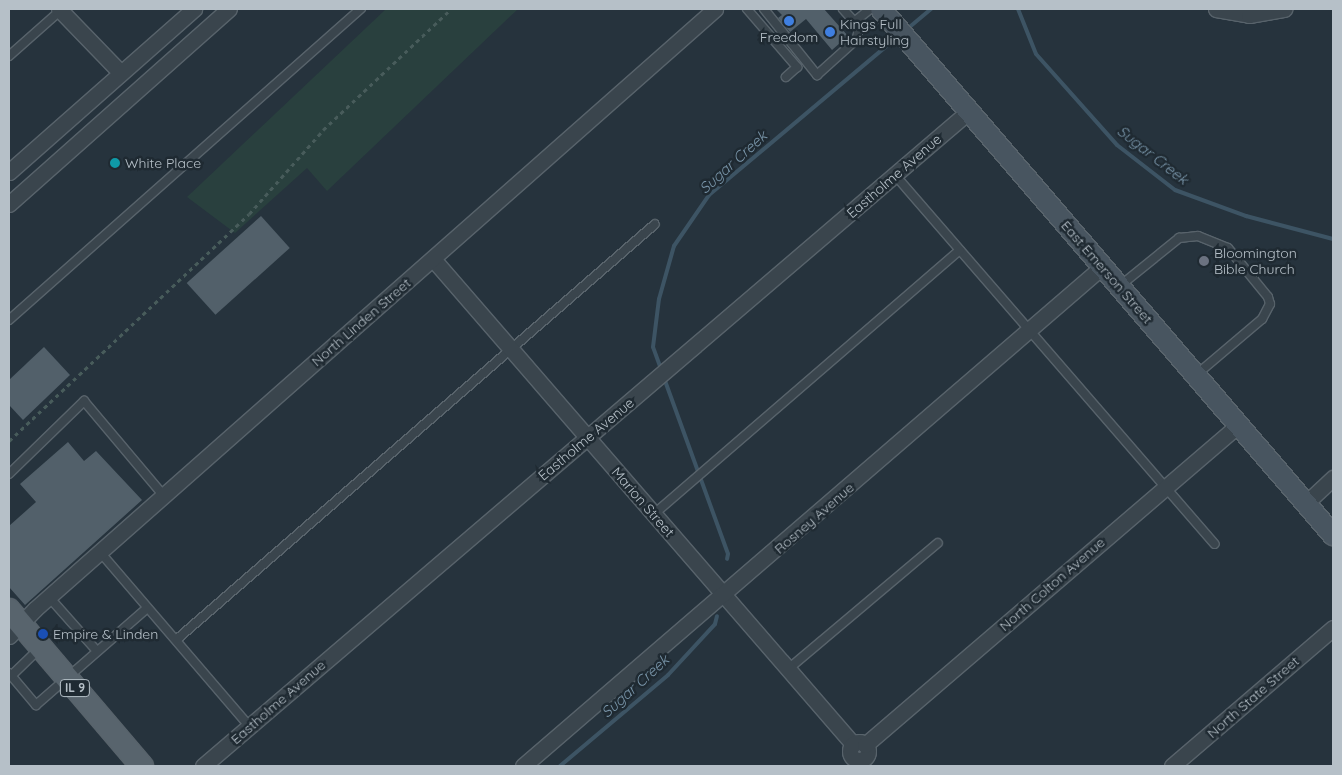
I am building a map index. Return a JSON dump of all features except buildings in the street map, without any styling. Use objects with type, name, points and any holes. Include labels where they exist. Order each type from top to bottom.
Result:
[{"type":"main road","name":"East Emerson Street","points":[[879,11],[913,47],[1333,535]]},
{"type":"main road","name":"IL 9","points":[[13,624],[40,648],[142,766]]},
{"type":"street","points":[[61,9],[121,73]]},
{"type":"street","points":[[9,172],[194,9]]},
{"type":"street","points":[[9,204],[229,9]]},
{"type":"street","name":"North Linden Street","points":[[13,624],[49,597],[715,9]]},
{"type":"street","points":[[1216,9],[1237,14],[1261,15],[1284,9]]},
{"type":"street","points":[[121,73],[118,87],[124,92],[135,92]]},
{"type":"street","name":"Eastholme Avenue","points":[[204,766],[968,112]]},
{"type":"street","name":"Marion Street","points":[[433,259],[654,514],[858,756]]},
{"type":"street","name":"Rosney Avenue","points":[[523,766],[724,596],[1102,267]]},
{"type":"street","name":"North Colton Avenue","points":[[858,756],[1239,424]]},
{"type":"street","points":[[1306,503],[1333,478]]},
{"type":"street","name":"North State Street","points":[[1172,766],[1333,628]]},
{"type":"lane","points":[[9,56],[61,9]]},
{"type":"lane","points":[[9,320],[361,9]]},
{"type":"lane","points":[[748,9],[797,67],[786,77]]},
{"type":"lane","points":[[764,9],[817,75],[857,39],[859,27],[843,9]]},
{"type":"lane","points":[[854,22],[879,11]]},
{"type":"lane","points":[[895,175],[1215,544]]},
{"type":"lane","points":[[176,640],[655,224]]},
{"type":"lane","points":[[1119,286],[1179,238],[1198,236],[1228,248],[1268,298],[1270,304],[1262,319],[1196,375]]},
{"type":"lane","points":[[654,514],[960,250]]},
{"type":"lane","points":[[9,474],[84,401],[164,496]]},
{"type":"lane","points":[[787,670],[938,544]]},
{"type":"lane","points":[[100,552],[250,727]]},
{"type":"lane","points":[[49,597],[97,651]]},
{"type":"lane","points":[[40,648],[10,674],[36,705],[147,608]]},
{"type":"path","points":[[9,440],[249,214],[323,130],[451,9]]},
{"type":"green space","points":[[386,9],[518,9],[327,191],[307,168],[235,233],[187,197]]},
{"type":"waterway","name":"Sugar Creek","points":[[906,30],[931,9]]},
{"type":"waterway","name":"Sugar Creek","points":[[1018,9],[1036,54],[1117,145],[1175,190],[1246,216],[1333,239]]},
{"type":"waterway","name":"Sugar Creek","points":[[661,369],[653,347],[659,299],[674,246],[709,195],[897,37]]},
{"type":"waterway","name":"Sugar Creek","points":[[664,378],[728,554],[727,559]]},
{"type":"waterway","name":"Sugar Creek","points":[[560,766],[668,675],[715,624],[717,616]]},
{"type":"place","name":"Freedom","points":[[789,21]]},
{"type":"place","name":"Kings Full Hairstyling","points":[[830,32]]},
{"type":"place","name":"White Place","points":[[115,163]]},
{"type":"place","name":"Bloomington Bible Church","points":[[1204,261]]},
{"type":"place","name":"Empire & Linden","points":[[43,634]]}]
